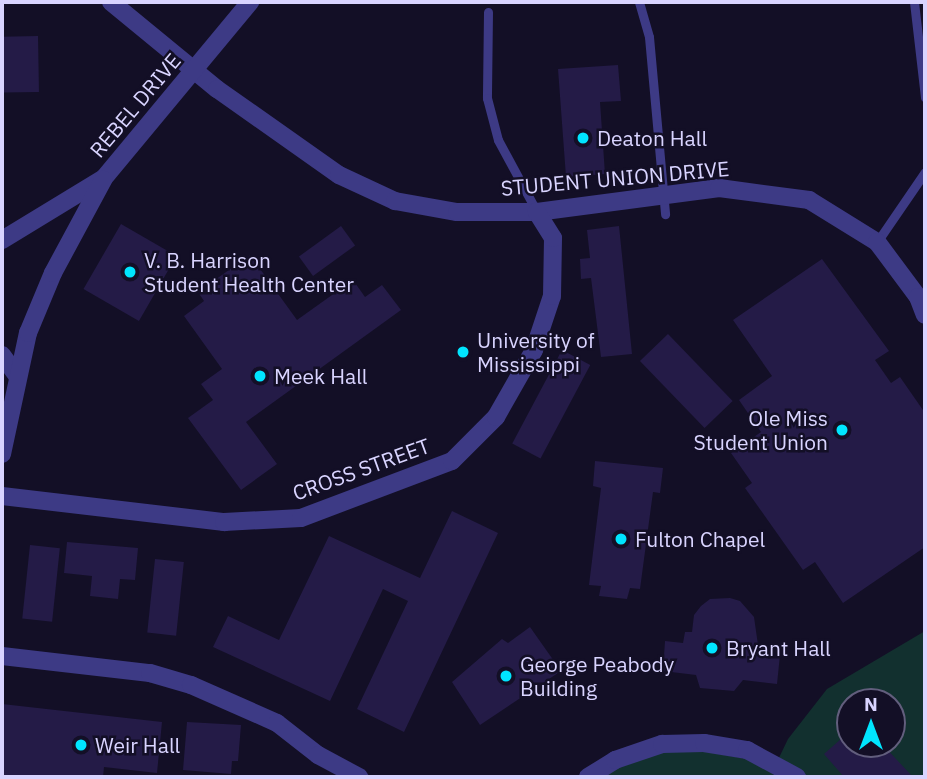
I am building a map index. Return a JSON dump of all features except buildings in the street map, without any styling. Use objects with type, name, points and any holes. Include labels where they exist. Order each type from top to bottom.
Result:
[{"type":"street","name":"STUDENT UNION DRIVE","points":[[111,2],[195,70],[339,175],[395,201],[457,212],[537,212],[664,205],[719,188],[809,201],[877,242],[921,295],[925,315]]},
{"type":"street","name":"REBEL DRIVE","points":[[2,240],[104,178],[250,2]]},
{"type":"street","points":[[2,454],[28,333],[53,273],[104,178]]},
{"type":"street","name":"CROSS STREET","points":[[2,496],[224,522],[301,518],[452,461],[496,416],[534,350],[552,296],[553,239],[537,212]]},
{"type":"street","points":[[2,355],[17,376]]},
{"type":"street","points":[[2,656],[150,673],[191,685],[277,723],[318,755],[359,777]]},
{"type":"street","points":[[588,777],[615,760],[662,744],[704,743],[747,750],[797,777]]},
{"type":"lane","points":[[639,2],[649,37],[664,205]]},
{"type":"lane","points":[[914,2],[925,97]]},
{"type":"lane","points":[[488,12],[487,98],[498,140],[537,212]]},
{"type":"lane","points":[[877,242],[925,172]]},
{"type":"green space","points":[[925,631],[925,777],[588,777],[662,744],[776,764],[788,739],[827,689]]},
{"type":"place","name":"Deaton Hall","points":[[583,138]]},
{"type":"place","name":"V. B. Harrison Student Health Center","points":[[130,272]]},
{"type":"place","name":"University of Mississippi","points":[[463,352]]},
{"type":"place","name":"Meek Hall","points":[[260,376]]},
{"type":"place","name":"Ole Miss Student Union","points":[[842,430]]},
{"type":"place","name":"Fulton Chapel","points":[[621,539]]},
{"type":"place","name":"Bryant Hall","points":[[712,648]]},
{"type":"place","name":"George Peabody Building","points":[[506,676]]},
{"type":"place","name":"Weir Hall","points":[[81,745]]}]
